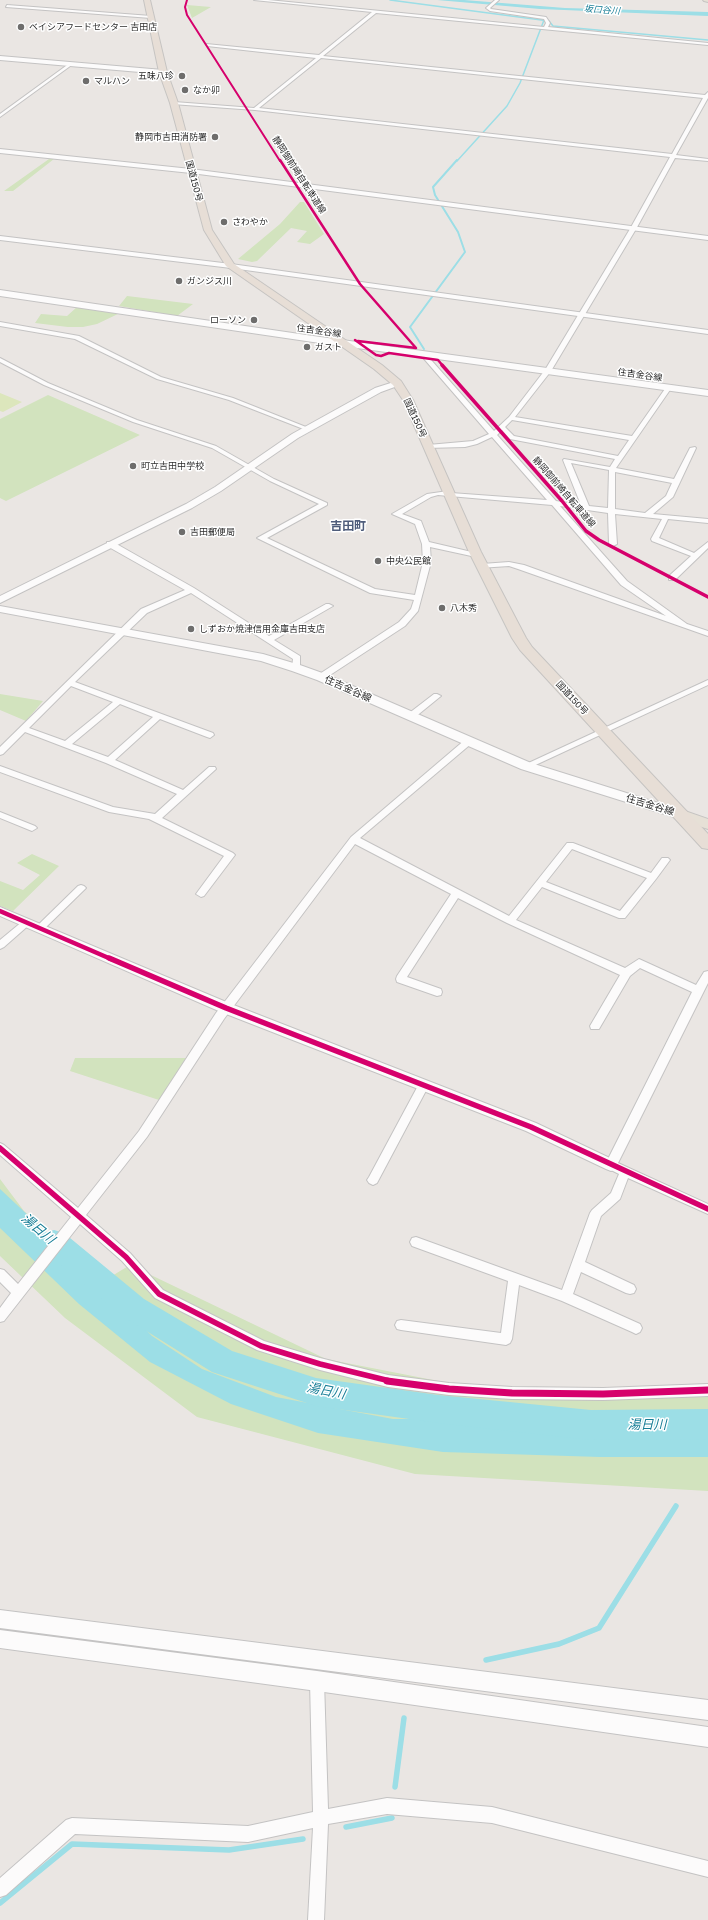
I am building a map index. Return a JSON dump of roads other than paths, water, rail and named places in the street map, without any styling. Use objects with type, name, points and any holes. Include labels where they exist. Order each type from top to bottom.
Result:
[{"type":"highway","name":"国道150号","points":[[147,0],[163,72],[174,103],[208,230],[231,266],[378,367],[396,383],[408,400],[476,555],[513,629],[527,650],[708,844]]},
{"type":"main road","name":"住吉金谷線","points":[[0,293],[708,393]]},
{"type":"main road","name":"住吉金谷線","points":[[0,610],[263,658],[321,677],[526,766],[682,815]]},
{"type":"main road","points":[[682,815],[708,824]]},
{"type":"street","points":[[256,0],[708,44]]},
{"type":"street","points":[[497,0],[488,8],[547,20],[546,28]]},
{"type":"street","points":[[7,6],[152,20]]},
{"type":"street","points":[[255,109],[375,12]]},
{"type":"street","points":[[135,24],[152,20]]},
{"type":"street","points":[[207,45],[707,95],[633,228],[548,371],[511,418],[494,434],[475,443],[466,446],[428,447]]},
{"type":"street","points":[[0,58],[163,72]]},
{"type":"street","points":[[0,116],[71,64]]},
{"type":"street","points":[[174,103],[255,109],[708,160]]},
{"type":"street","points":[[0,151],[192,171],[708,238]]},
{"type":"street","points":[[0,238],[231,266],[708,332]]},
{"type":"street","points":[[0,324],[77,337],[160,378],[231,399],[308,429]]},
{"type":"street","points":[[422,353],[556,504],[624,584],[685,626]]},
{"type":"street","points":[[0,360],[46,384],[135,421],[214,447],[249,468],[325,504],[261,538],[373,591],[418,598]]},
{"type":"street","points":[[0,600],[189,506],[218,489],[308,429],[378,390],[396,383]]},
{"type":"street","points":[[613,544],[611,499],[612,469],[632,438],[669,387]]},
{"type":"street","points":[[511,418],[632,438]]},
{"type":"street","points":[[502,427],[512,438],[620,458]]},
{"type":"street","points":[[647,515],[669,497],[694,448]]},
{"type":"street","points":[[586,508],[566,460],[677,482]]},
{"type":"street","points":[[321,677],[402,624],[415,609],[427,562],[426,544],[418,524],[396,514],[429,495],[438,493],[586,508],[591,507],[612,511],[708,521]]},
{"type":"street","points":[[666,517],[655,539],[696,556]]},
{"type":"street","points":[[110,544],[191,590],[297,658],[296,668]]},
{"type":"street","points":[[426,544],[476,555]]},
{"type":"street","points":[[672,578],[708,544]]},
{"type":"street","points":[[482,566],[509,564],[521,567],[708,634]]},
{"type":"street","points":[[0,752],[144,611],[191,590]]},
{"type":"street","points":[[268,640],[329,606]]},
{"type":"street","points":[[526,766],[708,682]]},
{"type":"street","points":[[70,683],[210,735]]},
{"type":"street","points":[[411,716],[437,696]]},
{"type":"street","points":[[66,745],[119,702]]},
{"type":"street","points":[[109,761],[159,716]]},
{"type":"street","points":[[24,729],[109,761],[184,794]]},
{"type":"street","points":[[0,1317],[143,1134],[226,1008],[354,839],[469,741]]},
{"type":"street","points":[[0,769],[112,810],[151,816],[230,855],[201,894]]},
{"type":"street","points":[[156,818],[212,769]]},
{"type":"street","points":[[0,815],[32,828]]},
{"type":"street","points":[[354,839],[456,894],[510,921],[626,973]]},
{"type":"street","points":[[510,921],[570,845],[653,877]]},
{"type":"street","points":[[541,883],[622,916],[665,860]]},
{"type":"street","points":[[39,929],[81,888]]},
{"type":"street","points":[[437,992],[401,979],[456,894]]},
{"type":"street","points":[[0,911],[226,1008],[530,1127],[708,1209]]},
{"type":"street","points":[[0,945],[26,923]]},
{"type":"street","points":[[595,1026],[626,973],[639,963],[698,990]]},
{"type":"street","points":[[611,1165],[698,990],[708,975]]},
{"type":"street","points":[[373,1180],[424,1085]]},
{"type":"street","points":[[0,1148],[78,1218],[126,1257],[159,1294],[261,1346],[320,1364],[388,1381],[449,1389],[512,1393],[595,1394],[708,1390]]},
{"type":"street","points":[[566,1297],[596,1213],[616,1196],[625,1172]]},
{"type":"street","points":[[416,1242],[514,1280],[566,1297],[636,1328]]},
{"type":"street","points":[[577,1264],[630,1289]]},
{"type":"street","points":[[0,1274],[20,1290]]},
{"type":"street","points":[[401,1326],[506,1339],[514,1280]]},
{"type":"street","points":[[0,1619],[708,1710]]},
{"type":"street","points":[[0,1639],[317,1680],[708,1737]]},
{"type":"street","points":[[316,1920],[321,1818],[317,1680]]},
{"type":"street","points":[[0,1889],[72,1826],[248,1834],[321,1818],[387,1806],[492,1815],[708,1869]]},
{"type":"water","name":"坂口谷川","points":[[437,0],[464,0],[565,8],[708,12],[708,16],[540,9]]},
{"type":"water","points":[[0,1189],[79,1263],[152,1336],[202,1369],[276,1397],[393,1419],[473,1419],[708,1426],[708,1457],[600,1457],[443,1452],[318,1433],[231,1404],[150,1362],[79,1304],[0,1228]]},
{"type":"waterway","points":[[390,0],[544,20]]},
{"type":"waterway","points":[[457,161],[507,106],[520,83],[544,20]]},
{"type":"waterway","points":[[544,20],[549,21],[553,26],[708,40]]},
{"type":"waterway","points":[[424,349],[410,327],[465,252],[458,232],[435,195],[433,187],[457,160]]},
{"type":"waterway","name":"湯日川","points":[[54,1242],[134,1308],[223,1362],[316,1392],[438,1409],[591,1425],[708,1424]]},
{"type":"waterway","points":[[486,1660],[559,1644],[599,1628],[676,1506]]},
{"type":"waterway","points":[[395,1787],[404,1718]]},
{"type":"waterway","points":[[346,1827],[392,1818]]},
{"type":"waterway","points":[[0,1903],[72,1844],[229,1850],[303,1839]]},
{"type":"place","name":"ベイシアフードセンター 吉田店","points":[[21,27]]},
{"type":"place","name":"五味八珍","points":[[182,76]]},
{"type":"place","name":"マルハン","points":[[86,81]]},
{"type":"place","name":"なか卯","points":[[185,90]]},
{"type":"place","name":"静岡市吉田消防署","points":[[215,137]]},
{"type":"place","name":"さわやか","points":[[224,222]]},
{"type":"place","name":"ガンジス川","points":[[179,281]]},
{"type":"place","name":"ローソン","points":[[254,320]]},
{"type":"place","name":"ガスト","points":[[307,347]]},
{"type":"place","name":"町立吉田中学校","points":[[133,466]]},
{"type":"place","name":"吉田郵便局","points":[[182,532]]},
{"type":"place","name":"中央公民館","points":[[378,561]]},
{"type":"place","name":"八木秀","points":[[442,608]]},
{"type":"place","name":"しずおか焼津信用金庫吉田支店","points":[[191,629]]},
{"type":"district","name":"吉田町","points":[[348,526]]}]
